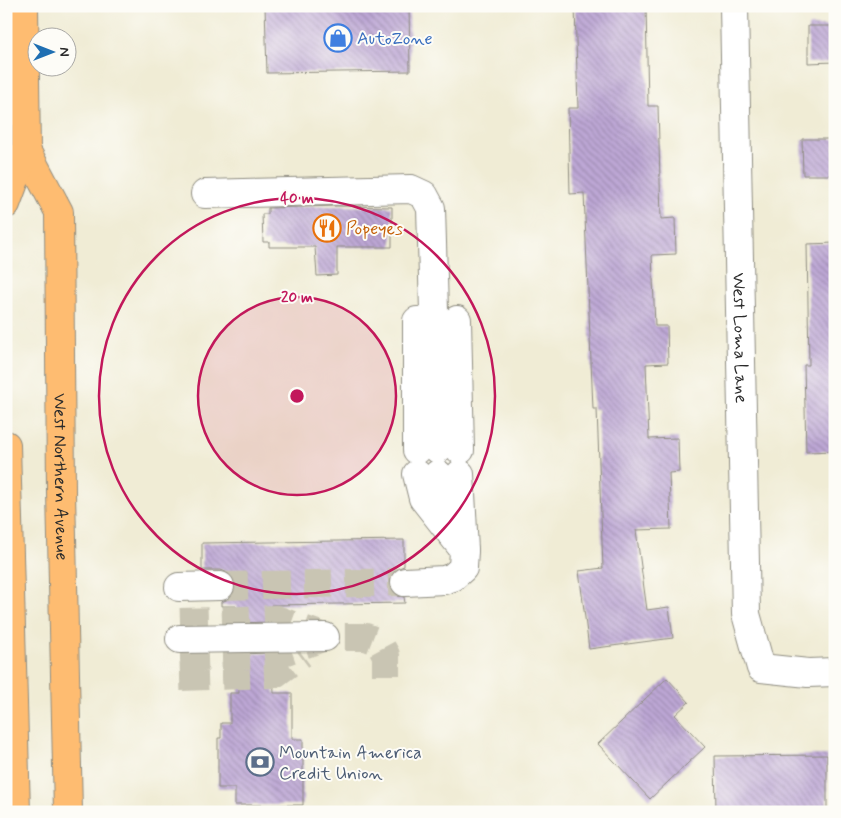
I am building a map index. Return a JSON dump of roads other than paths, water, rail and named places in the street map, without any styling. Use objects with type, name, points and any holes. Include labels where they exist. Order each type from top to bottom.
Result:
[{"type":"main road","name":"West Northern Avenue","points":[[6,204],[26,150],[24,6]]},
{"type":"main road","name":"West Northern Avenue","points":[[26,150],[59,212],[61,492],[68,812]]},
{"type":"main road","points":[[6,445],[13,797]]},
{"type":"street","name":"West Loma Lane","points":[[734,6],[746,614],[761,668],[808,673],[835,672]]},
{"type":"street","points":[[205,194],[411,189],[424,195],[431,208],[436,320],[438,462],[464,550],[463,568],[453,577],[444,580],[404,582]]},
{"type":"street","points":[[436,320],[438,462]]},
{"type":"street","points":[[179,587],[220,586]]},
{"type":"street","points":[[180,639],[325,636]]},
{"type":"tunnel","points":[[220,586],[405,582]]},
{"type":"tunnel","points":[[180,622],[276,619],[325,637]]},
{"type":"tunnel","points":[[180,658],[275,655],[325,637],[366,637],[379,642],[386,655],[386,678]]},
{"type":"tunnel","points":[[180,677],[275,674],[302,654]]},
{"type":"place","name":"AutoZone","points":[[338,38]]},
{"type":"place","name":"Popeyes","points":[[327,228]]},
{"type":"place","name":"Mountain America Credit Union","points":[[260,762]]}]
